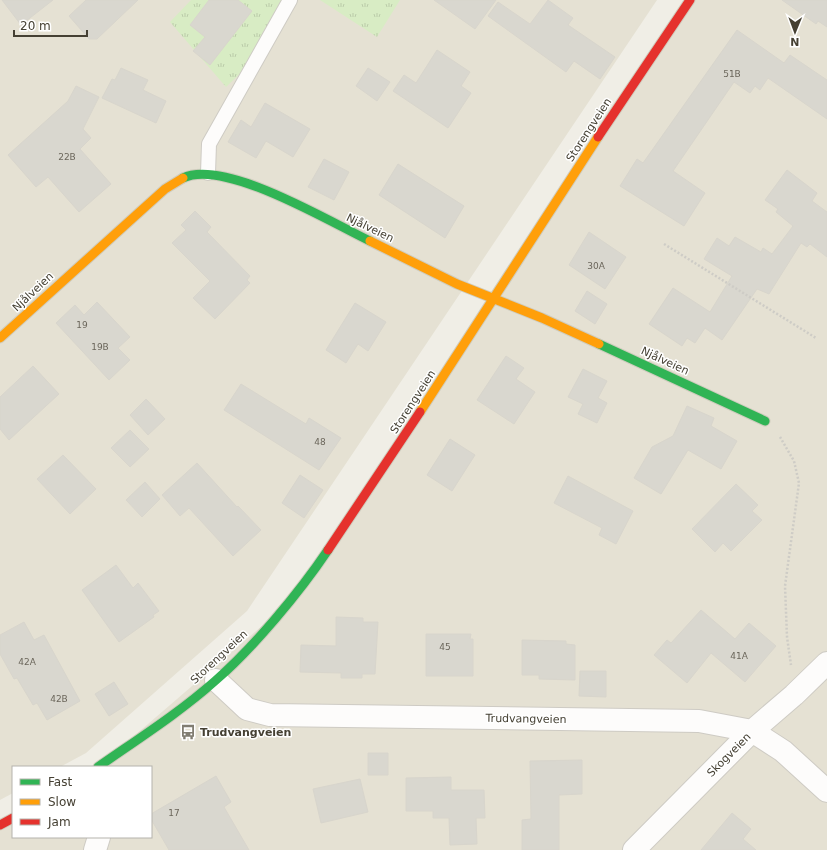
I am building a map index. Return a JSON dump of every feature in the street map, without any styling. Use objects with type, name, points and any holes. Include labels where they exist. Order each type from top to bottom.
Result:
[{"type":"main road","name":"Storengveien","points":[[99,766],[177,712],[216,680],[265,630],[321,560],[378,477],[610,119],[690,0]]},
{"type":"main road","name":"Njålveien","points":[[0,338],[165,189],[185,177],[208,173],[253,184],[457,284],[600,344],[764,421]]},
{"type":"main road","points":[[0,825],[12,819]]},
{"type":"street","name":"Skogveien","points":[[634,850],[752,731],[794,695],[827,663]]},
{"type":"street","name":"Trudvangveien","points":[[216,680],[246,709],[270,715],[699,721],[752,731],[783,750],[827,791]]},
{"type":"street","points":[[95,850],[99,838]]},
{"type":"lane","points":[[208,173],[209,144],[290,0]]},
{"type":"path","points":[[664,244],[816,338]]},
{"type":"path","points":[[764,421],[780,437],[794,461],[799,483],[785,586],[787,637],[794,695]]},
{"type":"shaded area","points":[[0,0],[657,0],[247,611],[86,753],[62,766],[12,766],[12,794],[0,800]]},
{"type":"shaded area","points":[[690,0],[827,0],[827,850],[0,850],[0,825],[12,819],[12,838],[152,838],[152,766],[99,766],[284,607]]},
{"type":"green space","points":[[191,0],[287,0],[247,67],[226,87],[170,22]]},
{"type":"green space","points":[[320,0],[400,0],[377,37]]},
{"type":"building","points":[[2,0],[53,0],[21,25]]},
{"type":"building","points":[[86,0],[138,0],[97,39],[89,39],[69,16]]},
{"type":"building","points":[[209,0],[238,0],[252,11],[210,65],[193,51],[205,37],[190,25]]},
{"type":"building","points":[[434,0],[496,0],[475,29]]},
{"type":"building","points":[[548,0],[573,18],[568,25],[615,57],[600,79],[574,61],[566,72],[488,16],[498,2],[530,24]]},
{"type":"building","points":[[782,0],[827,0],[827,27],[818,21],[816,24]]},
{"type":"building","points":[[737,30],[784,63],[790,55],[827,80],[827,119],[768,78],[760,90],[755,86],[750,93],[734,82],[673,171],[705,193],[684,226],[620,186],[637,159],[643,163]]},
{"type":"building","points":[[437,50],[470,72],[461,86],[471,93],[448,128],[393,91],[404,75],[416,83]]},
{"type":"building","points":[[121,68],[148,80],[143,90],[166,101],[156,123],[102,98],[112,79],[115,80]]},
{"type":"building","points":[[368,68],[390,82],[377,101],[356,86]]},
{"type":"building","points":[[76,86],[99,97],[83,129],[91,138],[80,149],[111,184],[79,212],[48,177],[36,187],[8,155],[68,101]]},
{"type":"building","points":[[265,103],[310,129],[293,157],[266,141],[256,158],[228,142],[241,120],[251,127]]},
{"type":"building","points":[[324,159],[349,172],[334,200],[308,187]]},
{"type":"building","points":[[398,164],[464,206],[445,238],[379,195]]},
{"type":"building","points":[[787,170],[817,193],[812,201],[827,212],[827,257],[810,244],[807,247],[801,243],[769,294],[757,289],[722,340],[705,328],[695,343],[687,338],[682,346],[649,324],[673,288],[710,312],[732,276],[704,259],[717,238],[729,246],[735,237],[761,252],[763,248],[772,254],[793,226],[776,212],[778,209],[765,200]]},
{"type":"building","points":[[195,211],[211,227],[207,232],[250,276],[247,280],[250,283],[215,319],[193,298],[210,281],[172,243],[186,230],[181,225]]},
{"type":"building","points":[[589,232],[626,257],[605,289],[569,265]]},
{"type":"building","points":[[587,291],[607,304],[595,324],[575,311]]},
{"type":"building","points":[[97,302],[130,337],[118,348],[130,360],[109,380],[56,323],[75,305],[84,315]]},
{"type":"building","points":[[355,303],[386,322],[368,351],[358,344],[346,363],[326,350]]},
{"type":"building","points":[[506,356],[524,368],[516,379],[535,392],[514,424],[477,400]]},
{"type":"building","points":[[33,366],[59,394],[9,440],[0,429],[0,397]]},
{"type":"building","points":[[583,369],[607,381],[598,398],[607,403],[597,423],[578,414],[583,404],[568,397]]},
{"type":"building","points":[[241,384],[306,424],[309,418],[341,438],[319,470],[224,410]]},
{"type":"building","points":[[146,399],[165,419],[148,435],[130,415]]},
{"type":"building","points":[[687,406],[714,418],[711,426],[737,441],[721,469],[688,450],[661,494],[634,478],[652,447],[673,436]]},
{"type":"building","points":[[130,430],[149,449],[130,467],[111,448]]},
{"type":"building","points":[[450,439],[475,455],[452,491],[427,475]]},
{"type":"building","points":[[63,455],[96,489],[70,514],[37,479]]},
{"type":"building","points":[[197,463],[237,507],[238,506],[261,530],[233,556],[189,508],[180,516],[162,495]]},
{"type":"building","points":[[300,475],[323,490],[304,518],[282,503]]},
{"type":"building","points":[[568,476],[633,511],[616,544],[599,535],[602,528],[554,503]]},
{"type":"building","points":[[145,482],[160,499],[142,517],[126,500]]},
{"type":"building","points":[[736,484],[758,505],[752,511],[762,520],[731,551],[723,543],[715,552],[692,529]]},
{"type":"building","points":[[116,565],[133,588],[138,583],[159,611],[153,615],[154,617],[119,642],[82,590]]},
{"type":"building","points":[[701,610],[735,639],[749,623],[776,646],[745,682],[711,653],[687,683],[654,655],[667,640],[671,643]]},
{"type":"building","points":[[336,617],[363,618],[363,622],[378,622],[375,674],[362,674],[362,678],[341,678],[341,673],[300,672],[301,645],[336,646]]},
{"type":"building","points":[[24,622],[34,640],[44,635],[80,701],[47,720],[37,703],[33,705],[17,678],[14,679],[0,654],[0,635]]},
{"type":"building","points":[[426,634],[471,634],[470,639],[473,639],[473,676],[426,676]]},
{"type":"building","points":[[522,640],[566,641],[566,644],[575,645],[575,680],[539,679],[539,675],[522,675]]},
{"type":"building","points":[[580,671],[606,671],[606,697],[579,696]]},
{"type":"building","points":[[114,682],[128,704],[109,716],[95,694]]},
{"type":"building","points":[[368,753],[388,753],[388,775],[368,775]]},
{"type":"building","points":[[582,760],[582,794],[559,795],[559,850],[522,850],[522,820],[531,819],[530,761]]},
{"type":"building","points":[[216,776],[231,802],[224,807],[249,850],[169,850],[152,821],[152,813]]},
{"type":"building","points":[[451,777],[451,790],[484,790],[485,818],[476,818],[477,844],[450,845],[449,818],[433,818],[433,811],[406,811],[406,778]]},
{"type":"building","points":[[360,779],[368,812],[321,823],[313,789]]},
{"type":"building","points":[[732,813],[751,829],[743,839],[756,850],[701,850]]},
{"type":"traffic: fast","points":[[183,178],[201,174],[224,177],[250,184],[304,207],[370,241]]},
{"type":"traffic: fast","points":[[599,344],[765,421]]},
{"type":"traffic: fast","points":[[99,766],[158,726],[201,693],[230,667],[275,619],[304,584],[328,550]]},
{"type":"traffic: slow","points":[[420,412],[598,137]]},
{"type":"traffic: slow","points":[[0,338],[165,189],[183,178]]},
{"type":"traffic: slow","points":[[370,241],[457,284],[542,318],[599,344]]},
{"type":"traffic: jam","points":[[598,137],[690,0]]},
{"type":"traffic: jam","points":[[328,550],[420,412]]},
{"type":"traffic: jam","points":[[0,825],[12,819]]},
{"type":"place","name":"Trudvangveien","points":[[188,732]]}]
